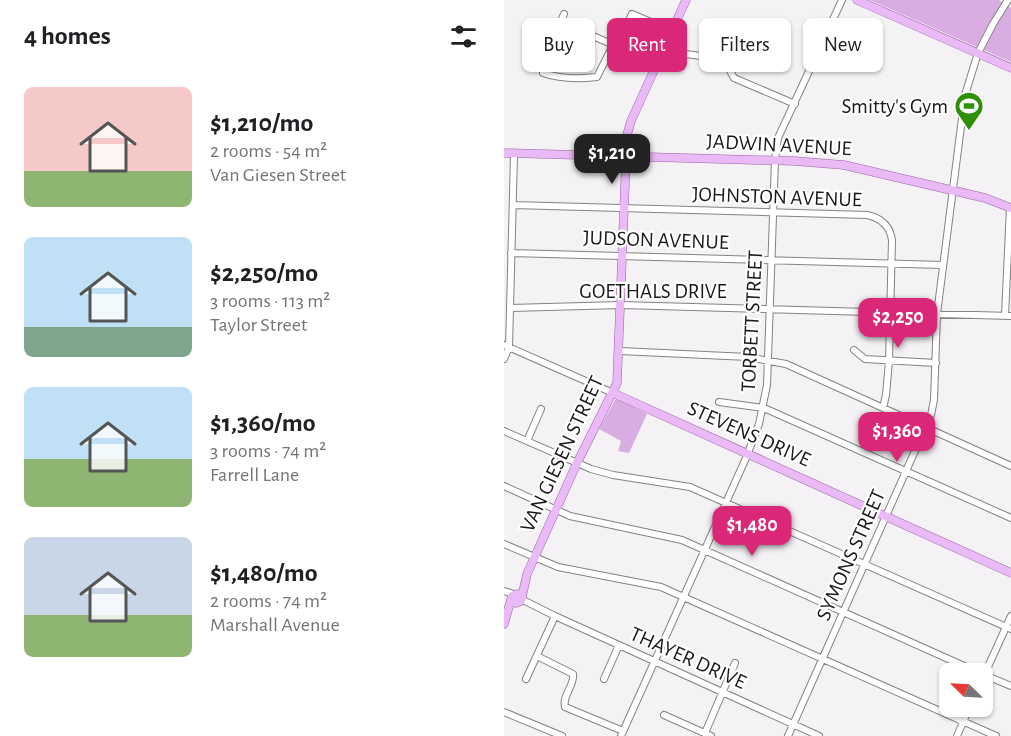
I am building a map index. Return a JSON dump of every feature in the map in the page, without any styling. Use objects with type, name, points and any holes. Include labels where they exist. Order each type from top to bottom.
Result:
[{"type":"main road","name":"VAN GIESEN STREET","points":[[678,18],[686,0]]},
{"type":"main road","points":[[857,0],[1011,68]]},
{"type":"main road","name":"VAN GIESEN STREET","points":[[504,625],[577,463],[618,380],[626,140],[631,121],[653,72]]},
{"type":"main road","name":"JADWIN AVENUE","points":[[504,153],[775,160],[852,166],[985,198],[1010,207]]},
{"type":"main road","name":"STEVENS DRIVE","points":[[613,393],[1011,573]]},
{"type":"street","name":"TORBETT STREET","points":[[622,734],[748,453],[764,408],[769,360],[775,160],[778,138],[842,0]]},
{"type":"street","name":"SYMONS STREET","points":[[788,736],[926,427],[934,400],[937,314],[965,95],[978,53],[1007,2]]},
{"type":"street","points":[[563,18],[564,14]]},
{"type":"street","points":[[687,54],[715,58],[728,67],[734,78],[795,104]]},
{"type":"street","points":[[543,72],[553,76],[584,79],[597,77],[607,60]]},
{"type":"street","points":[[504,359],[510,308],[514,154]]},
{"type":"street","name":"JOHNSTON AVENUE","points":[[513,205],[871,216],[883,222],[890,232],[891,264]]},
{"type":"street","points":[[1008,316],[1010,207]]},
{"type":"street","name":"JUDSON AVENUE","points":[[511,253],[943,265]]},
{"type":"street","points":[[883,408],[889,361],[891,264]]},
{"type":"street","name":"GOETHALS DRIVE","points":[[510,308],[621,305],[1008,316]]},
{"type":"street","name":"STEVENS DRIVE","points":[[507,346],[613,393]]},
{"type":"street","points":[[620,351],[748,357],[786,364],[1011,466]]},
{"type":"street","points":[[854,351],[865,359],[936,363]]},
{"type":"street","points":[[719,402],[764,408],[1011,518]]},
{"type":"street","points":[[527,441],[541,409]]},
{"type":"street","points":[[504,431],[577,463],[613,475],[690,487],[1009,628]]},
{"type":"street","points":[[504,486],[570,516],[671,537],[705,549],[955,663]]},
{"type":"street","points":[[504,544],[558,567],[661,587],[996,736]]},
{"type":"street","name":"THAYER DRIVE","points":[[504,593],[819,736]]},
{"type":"street","points":[[526,679],[555,616]]},
{"type":"street","points":[[990,663],[1009,628],[1011,616]]},
{"type":"street","points":[[604,679],[619,645]]},
{"type":"street","points":[[537,656],[573,674],[573,681],[564,701],[565,707],[622,734]]},
{"type":"street","points":[[664,715],[708,735],[735,663]]},
{"type":"street","points":[[993,680],[1011,686]]},
{"type":"street","points":[[504,712],[562,736]]},
{"type":"street","points":[[957,736],[965,717]]},
{"type":"shaded area","points":[[870,0],[999,0],[1011,8],[1011,62]]},
{"type":"shaded area","points":[[618,399],[647,414],[629,453],[618,451],[621,441],[599,429],[615,400]]},
{"type":"place","name":"Smitty's Gym","points":[[969,132]]}]
